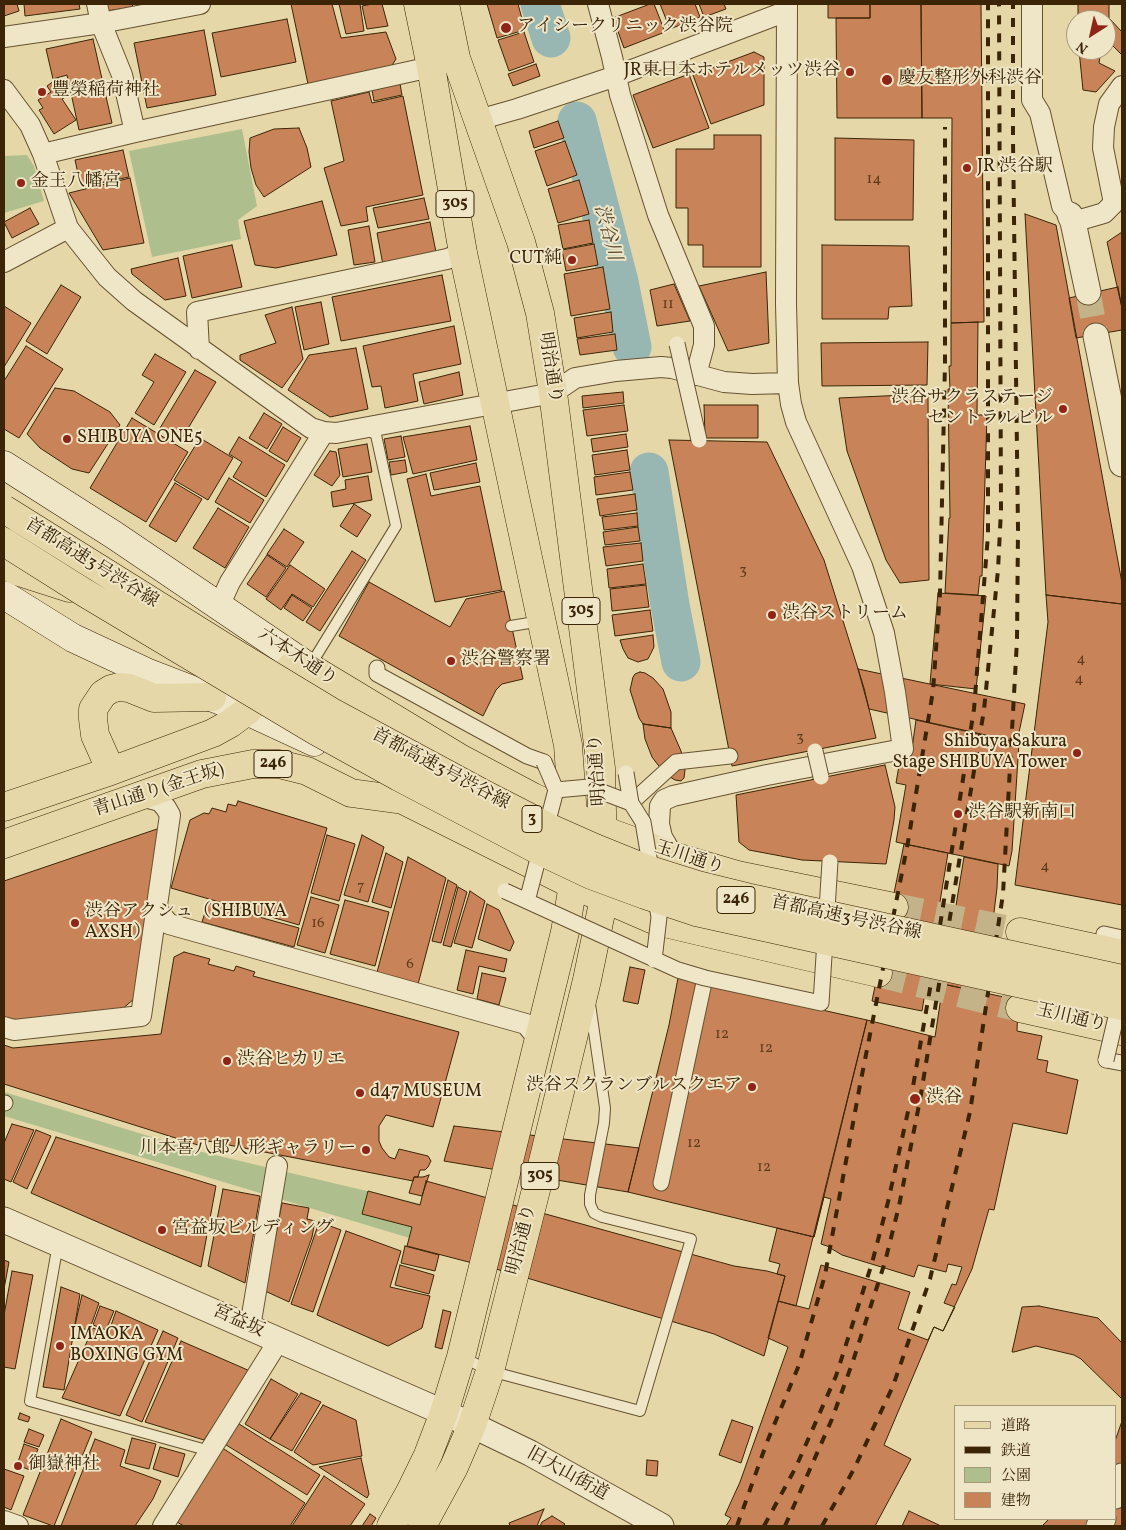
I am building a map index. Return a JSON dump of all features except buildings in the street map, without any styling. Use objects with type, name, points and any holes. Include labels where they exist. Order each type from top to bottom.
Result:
[{"type":"main road","name":"明治通り","points":[[391,1526],[428,1455],[444,1413],[461,1357],[565,932],[573,885],[573,816],[568,745],[463,253],[431,67],[418,4]]},
{"type":"main road","name":"明治通り","points":[[422,1526],[454,1467],[472,1425],[490,1371],[587,980],[604,898],[601,768],[553,393],[540,313],[521,242],[456,58],[445,4]]},
{"type":"main road","name":"六本木通り","points":[[4,465],[114,534],[309,667],[458,757],[603,830]]},
{"type":"main road","points":[[4,491],[116,562],[223,646]]},
{"type":"main road","name":"首都高速3号渋谷線","points":[[4,509],[339,716],[484,794],[550,828],[595,848],[698,885],[1122,981]]},
{"type":"main road","name":"首都高速3号渋谷線","points":[[4,542],[85,593],[324,736],[538,850],[591,875],[705,914],[1122,1005]]},
{"type":"main road","points":[[4,564],[16,571],[85,593]]},
{"type":"main road","points":[[4,595],[73,638],[146,672],[298,733],[366,769],[403,800]]},
{"type":"main road","points":[[146,672],[172,661],[197,642],[219,606]]},
{"type":"main road","name":"青山通り(金王坂)","points":[[4,807],[111,771],[213,733],[247,711],[292,666],[300,664],[309,667]]},
{"type":"main road","points":[[111,771],[95,735],[93,719],[94,709],[102,694],[119,687],[129,688],[154,698],[212,697]]},
{"type":"main road","name":"青山通り(金王坂)","points":[[4,844],[202,774],[253,764],[279,764],[307,771],[351,793],[403,800]]},
{"type":"main road","name":"246","points":[[403,800],[573,885],[656,921],[886,941]]},
{"type":"main road","name":"玉川通り","points":[[603,830],[679,858],[737,874],[886,941]]},
{"type":"main road","name":"246","points":[[603,830],[654,876],[886,941]]},
{"type":"main road","points":[[1020,932],[1122,954]]},
{"type":"main road","points":[[1020,984],[1122,981]]},
{"type":"main road","name":"玉川通り","points":[[1020,984],[1117,1036]]},
{"type":"main road","points":[[1020,984],[1122,1005]]},
{"type":"street","points":[[4,37],[99,13],[200,4]]},
{"type":"street","points":[[598,4],[620,94],[658,215],[704,326],[704,345],[696,375]]},
{"type":"street","points":[[1032,4],[1032,100],[1040,113],[1062,206],[1072,219],[1088,292]]},
{"type":"street","points":[[478,120],[616,76],[787,8],[786,304],[788,383],[791,404],[796,422],[862,566],[884,633],[903,749],[672,796],[664,800],[658,814],[662,837],[668,849],[679,858]]},
{"type":"street","points":[[99,13],[122,75],[135,132]]},
{"type":"street","points":[[43,154],[431,67]]},
{"type":"street","points":[[1072,219],[1104,214],[1113,204],[1104,148],[1104,127],[1109,104],[1122,86]]},
{"type":"street","points":[[4,90],[30,125],[43,154],[68,228],[107,277],[134,301],[311,428],[336,433],[553,393],[575,378],[616,371],[661,367],[672,368],[724,382],[752,384],[788,383]]},
{"type":"street","points":[[4,262],[68,228]]},
{"type":"street","points":[[199,349],[197,312],[447,259],[463,253]]},
{"type":"street","points":[[1096,336],[1122,464]]},
{"type":"street","points":[[677,344],[700,440]]},
{"type":"street","points":[[219,606],[230,582],[324,432]]},
{"type":"street","points":[[377,671],[527,756],[544,762],[556,790],[527,901]]},
{"type":"street","points":[[815,751],[821,776]]},
{"type":"street","points":[[631,804],[676,762],[730,756]]},
{"type":"street","points":[[626,773],[631,804],[643,822],[659,917],[654,960]]},
{"type":"street","points":[[556,790],[590,787],[631,804]]},
{"type":"street","points":[[4,1027],[14,1030],[141,1016],[170,816],[160,802],[141,796]]},
{"type":"street","points":[[501,900],[505,891],[678,970],[705,978],[821,1003],[830,862]]},
{"type":"street","points":[[157,910],[169,924],[526,1024],[539,1040]]},
{"type":"street","points":[[1104,934],[1122,938]]},
{"type":"street","points":[[661,1183],[705,978]]},
{"type":"street","points":[[1122,992],[1117,1036],[1106,1060],[1122,1063]]},
{"type":"street","points":[[1092,1036],[1117,1036]]},
{"type":"street","points":[[250,1327],[277,1166]]},
{"type":"street","name":"宮益坂","points":[[4,1220],[472,1425]]},
{"type":"street","points":[[163,1526],[279,1340]]},
{"type":"street","name":"旧大山街道","points":[[472,1425],[530,1454],[661,1526]]},
{"type":"street","points":[[1116,1493],[1122,1476]]},
{"type":"street","points":[[4,1521],[18,1526]]},
{"type":"lane","points":[[309,667],[396,526],[376,435],[365,427]]},
{"type":"lane","points":[[512,626],[542,621]]},
{"type":"lane","points":[[461,1357],[490,1371],[640,1411],[691,1239],[602,1216],[594,1213],[590,1204],[605,1108],[587,980]]},
{"type":"lane","points":[[58,1244],[30,1401],[210,1450]]},
{"type":"green space","points":[[242,129],[257,206],[238,220],[241,239],[152,257],[129,151]]},
{"type":"green space","points":[[27,155],[34,166],[44,201],[4,213],[4,156]]},
{"type":"green space","points":[[4,1092],[198,1151],[451,1211],[433,1245],[4,1116]]},
{"type":"waterway","name":"渋谷川","points":[[540,4],[551,38]]},
{"type":"waterway","name":"渋谷川","points":[[577,121],[619,282],[632,347]]},
{"type":"waterway","name":"渋谷川","points":[[649,472],[681,662]]},
{"type":"tunnel","points":[[1088,292],[1096,336]]},
{"type":"tunnel","points":[[894,907],[1020,932]]},
{"type":"tunnel","points":[[878,973],[1020,1008]]},
{"type":"railway","points":[[764,1526],[796,1467],[836,1376],[872,1263],[888,1202],[911,1098],[974,709],[988,535],[988,4]]},
{"type":"railway","points":[[785,1526],[832,1419],[853,1361],[885,1262],[899,1206],[920,1100],[984,710],[998,570],[1001,510],[999,4]]},
{"type":"railway","points":[[822,1526],[854,1469],[893,1386],[930,1279],[970,1112],[1003,894],[1017,640],[1018,529],[1013,4]]},
{"type":"railway","points":[[737,1526],[767,1442],[799,1365],[825,1275],[908,842],[933,691],[940,593],[945,363],[945,127]]},
{"type":"place","name":"アイシークリニック渋谷院","points":[[506,28]]},
{"type":"place","name":"JR東日本ホテルメッツ渋谷","points":[[850,72]]},
{"type":"place","name":"慶友整形外科渋谷","points":[[887,80]]},
{"type":"place","name":"豐榮稲荷神社","points":[[42,92]]},
{"type":"place","name":"JR 渋谷駅","points":[[967,168]]},
{"type":"place","name":"金王八幡宮","points":[[21,183]]},
{"type":"place","name":"CUT純","points":[[572,260]]},
{"type":"place","name":"渋谷サクラステージ セントラルビル","points":[[1063,409]]},
{"type":"place","name":"SHIBUYA ONE5","points":[[67,439]]},
{"type":"place","name":"渋谷ストリーム","points":[[772,615]]},
{"type":"place","name":"渋谷警察署","points":[[451,661]]},
{"type":"place","name":"Shibuya Sakura Stage SHIBUYA Tower","points":[[1077,753]]},
{"type":"place","name":"渋谷駅新南口","points":[[958,814]]},
{"type":"place","name":"渋谷アクシュ（SHIBUYA AXSH）","points":[[75,923]]},
{"type":"place","name":"渋谷ヒカリエ","points":[[227,1061]]},
{"type":"place","name":"渋谷スクランブルスクエア","points":[[752,1087]]},
{"type":"place","name":"d47 MUSEUM","points":[[360,1093]]},
{"type":"place","name":"渋谷","points":[[915,1099]]},
{"type":"place","name":"川本喜八郎人形ギャラリー","points":[[366,1150]]},
{"type":"place","name":"宮益坂ビルディング","points":[[162,1230]]},
{"type":"place","name":"IMAOKA BOXING GYM","points":[[60,1346]]},
{"type":"place","name":"御嶽神社","points":[[18,1466]]}]
